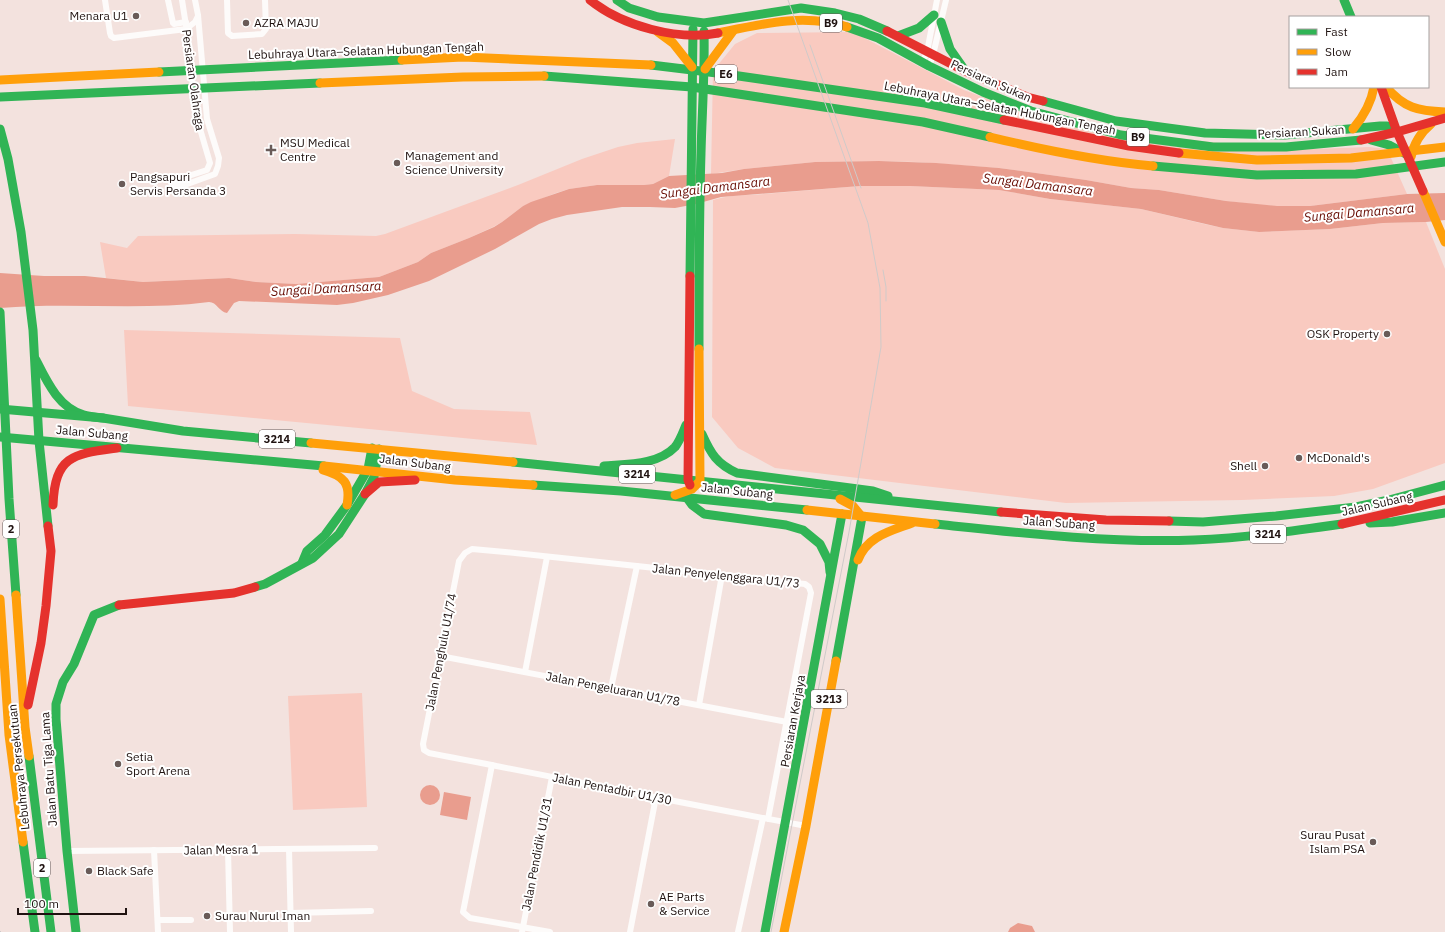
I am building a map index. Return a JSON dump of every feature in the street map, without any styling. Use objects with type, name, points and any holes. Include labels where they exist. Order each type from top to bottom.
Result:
[{"type":"main road","name":"Persiaran Sukan","points":[[590,0],[609,13],[626,21],[655,30],[692,35],[704,36],[778,21],[798,20],[837,24],[878,38],[925,64],[983,92],[1031,111],[1121,135],[1213,146],[1286,147],[1356,141],[1397,132],[1443,116]]},
{"type":"main road","name":"Persiaran Sukan","points":[[617,0],[630,8],[658,17],[704,23],[734,17],[801,8],[860,19],[898,36],[965,71],[1027,97],[1116,121],[1205,133],[1284,135],[1353,130],[1380,126],[1387,126],[1397,132]]},
{"type":"main road","points":[[1344,0],[1351,16]]},
{"type":"main road","points":[[898,36],[919,28],[934,15]]},
{"type":"main road","points":[[672,496],[692,489],[698,485],[700,481],[701,430],[691,150],[693,22]]},
{"type":"main road","points":[[941,22],[950,49],[965,71]]},
{"type":"main road","points":[[704,23],[705,69],[695,234],[688,420],[688,480],[692,489],[708,500]]},
{"type":"main road","points":[[655,30],[677,46],[692,67]]},
{"type":"main road","points":[[705,69],[733,31]]},
{"type":"main road","name":"Lebuhraya Utara–Selatan Hubungan Tengah","points":[[0,80],[463,56],[642,64],[725,74],[925,103],[1129,146],[1193,155],[1257,160],[1351,158],[1445,147]]},
{"type":"main road","name":"E6","points":[[0,97],[530,75],[574,77],[692,87],[923,122],[1053,152],[1136,165],[1272,175],[1356,174],[1445,162]]},
{"type":"main road","points":[[1353,130],[1366,114],[1370,105],[1374,88]]},
{"type":"main road","points":[[1381,88],[1397,132],[1445,242]]},
{"type":"main road","points":[[1387,88],[1395,98],[1408,107],[1443,116]]},
{"type":"main road","points":[[1409,159],[1420,134],[1428,126],[1443,116]]},
{"type":"main road","points":[[0,129],[8,159],[21,232],[33,330],[39,441],[51,551]]},
{"type":"main road","points":[[1365,139],[1384,142],[1395,147],[1409,159]]},
{"type":"main road","name":"Lebuhraya Persekutuan","points":[[0,312],[9,499],[25,728],[51,932]]},
{"type":"main road","points":[[34,355],[48,384],[59,399],[66,405],[82,414],[103,418]]},
{"type":"main road","name":"Jalan Subang","points":[[0,409],[103,418],[183,430],[826,494],[1072,518],[1129,521],[1203,522],[1356,507],[1432,490],[1445,485]]},
{"type":"main road","points":[[586,469],[662,458],[676,447],[688,420]]},
{"type":"main road","points":[[701,430],[709,450],[715,459],[726,468],[737,473],[873,491],[885,494],[900,501]]},
{"type":"main road","name":"Jalan Subang","points":[[0,437],[292,462],[455,480],[621,491],[1054,536],[1132,540],[1195,540],[1283,533],[1344,524],[1445,500]]},
{"type":"main road","points":[[25,728],[41,643],[46,606],[51,551],[52,491],[56,475],[66,461],[76,456],[88,452],[117,448]]},
{"type":"main road","points":[[366,494],[374,477],[372,470],[375,449]]},
{"type":"main road","points":[[292,462],[334,472],[342,476],[349,493],[347,505]]},
{"type":"main road","points":[[302,563],[307,551],[325,535],[372,470]]},
{"type":"main road","points":[[1432,490],[1445,478]]},
{"type":"main road","points":[[366,494],[379,482],[455,480]]},
{"type":"main road","name":"Jalan Batu Tiga Lama","points":[[76,932],[67,851],[56,704],[63,682],[74,664],[94,615],[118,605],[234,593],[265,584],[313,558],[338,534],[366,494]]},
{"type":"main road","points":[[826,494],[850,502],[862,517]]},
{"type":"main road","points":[[687,498],[692,505],[704,514],[786,525],[803,530],[820,544],[829,562],[830,579]]},
{"type":"main road","points":[[842,514],[861,503],[878,499]]},
{"type":"main road","points":[[1344,524],[1392,522],[1445,513]]},
{"type":"main road","name":"Persiaran Kerjaya","points":[[765,932],[842,514]]},
{"type":"main road","name":"3213","points":[[784,932],[806,826],[862,517]]},
{"type":"main road","points":[[852,573],[861,552],[868,544],[890,532],[914,522]]},
{"type":"main road","name":"Lebuhraya Persekutuan","points":[[0,599],[9,735],[35,932]]},
{"type":"main road","points":[[0,717],[9,735]]},
{"type":"street","points":[[105,0],[110,33],[114,38],[186,25],[195,22],[198,15]]},
{"type":"street","points":[[168,0],[172,23],[186,25]]},
{"type":"street","name":"Persiaran Olahraga","points":[[182,0],[196,115],[210,163],[207,170],[179,179],[175,186],[182,186],[215,174],[219,158],[207,119],[198,15],[195,0]]},
{"type":"street","points":[[227,0],[228,33],[232,36],[262,34],[266,29],[265,0]]},
{"type":"street","points":[[930,53],[937,0]]},
{"type":"street","points":[[925,64],[941,22],[946,0]]},
{"type":"street","name":"Jalan Penyelenggara U1/73","points":[[459,561],[465,553],[472,549],[805,584],[811,593],[787,722],[765,818]]},
{"type":"street","points":[[525,672],[548,557]]},
{"type":"street","name":"Jalan Penghulu U1/74","points":[[422,744],[459,561]]},
{"type":"street","points":[[611,688],[636,566]]},
{"type":"street","points":[[699,705],[722,575]]},
{"type":"street","name":"Jalan Pengeluaran U1/78","points":[[440,656],[787,722]]},
{"type":"street","name":"Jalan Pentadbir U1/30","points":[[422,744],[424,750],[429,753],[806,826]]},
{"type":"street","points":[[492,765],[464,912],[470,918],[522,930],[550,932]]},
{"type":"street","name":"Jalan Pendidik U1/31","points":[[522,930],[552,777]]},
{"type":"street","points":[[630,932],[656,797]]},
{"type":"street","points":[[738,932],[765,818]]},
{"type":"street","name":"Jalan Mesra 1","points":[[67,851],[375,848]]},
{"type":"street","points":[[289,849],[291,932]]},
{"type":"street","points":[[154,850],[158,932]]},
{"type":"street","points":[[228,850],[230,932]]},
{"type":"street","points":[[290,913],[371,911]]},
{"type":"street","points":[[158,920],[191,920]]},
{"type":"shaded area","points":[[853,32],[964,90],[1019,111],[1120,132],[1284,150],[1369,147],[1387,149],[1407,194],[1310,206],[1294,207],[1259,205],[1159,190],[1131,188],[999,168],[917,162],[815,162],[711,174],[713,71],[735,44],[757,33]]},
{"type":"shaded area","points":[[675,139],[669,176],[653,184],[597,185],[569,189],[556,193],[523,206],[493,227],[431,253],[418,262],[379,277],[296,284],[256,282],[229,278],[143,282],[106,278],[100,242],[127,248],[138,236],[295,234],[376,236],[385,234],[518,185],[582,159],[618,147],[637,143]]},
{"type":"shaded area","points":[[859,186],[910,186],[999,190],[1050,199],[1141,209],[1223,228],[1259,232],[1330,229],[1383,223],[1426,222],[1445,269],[1445,463],[1373,489],[1334,496],[1242,500],[1066,503],[775,468],[738,448],[712,417],[713,200],[733,196]]},
{"type":"shaded area","points":[[124,330],[400,338],[412,391],[454,409],[530,412],[537,445],[128,406]]},
{"type":"shaded area","points":[[362,693],[367,807],[293,810],[288,696]]},
{"type":"water","name":"Sungai Damansara","points":[[879,161],[936,163],[999,168],[1131,188],[1159,190],[1226,201],[1277,206],[1310,206],[1407,194],[1445,193],[1445,220],[1383,223],[1330,229],[1259,232],[1223,228],[1141,209],[1050,199],[999,190],[910,186],[860,186],[721,197],[675,208],[622,207],[567,215],[539,224],[495,249],[429,281],[388,295],[353,303],[337,305],[239,301],[234,303],[227,313],[222,311],[212,302],[157,306],[26,306],[0,308],[0,273],[44,276],[85,276],[143,282],[229,278],[256,282],[296,284],[379,277],[418,262],[431,253],[494,227],[531,202],[569,189],[597,185],[644,185],[653,184],[669,176],[722,173],[744,169],[815,162]]},
{"type":"water","points":[[430,785],[437,788],[440,795],[437,802],[430,805],[423,802],[420,795],[423,788]]},
{"type":"water","points":[[444,792],[471,797],[467,820],[440,815]]},
{"type":"water","points":[[1018,923],[1032,926],[1035,932],[1008,932],[1010,928]]},
{"type":"tram line","points":[[771,932],[849,532],[881,347],[880,288],[868,223],[788,0]]},
{"type":"tram line","points":[[810,45],[861,188]]},
{"type":"tram line","points":[[883,270],[886,287],[886,301]]},
{"type":"traffic: fast","points":[[617,0],[629,8],[658,17],[704,23],[801,8],[835,13],[859,19],[887,31]]},
{"type":"traffic: fast","points":[[1344,0],[1351,16]]},
{"type":"traffic: fast","points":[[898,36],[919,28],[934,15]]},
{"type":"traffic: fast","points":[[941,22],[950,49],[964,69]]},
{"type":"traffic: fast","points":[[847,27],[878,38],[929,66],[983,92],[1031,111],[1121,135],[1213,147],[1286,147],[1361,140]]},
{"type":"traffic: fast","points":[[690,276],[693,29]]},
{"type":"traffic: fast","points":[[699,349],[701,138],[704,77],[704,31]]},
{"type":"traffic: fast","points":[[159,72],[402,60]]},
{"type":"traffic: fast","points":[[651,65],[725,74],[925,103],[1004,120]]},
{"type":"traffic: fast","points":[[544,76],[692,87],[923,122],[990,137]]},
{"type":"traffic: fast","points":[[0,97],[320,83]]},
{"type":"traffic: fast","points":[[1043,101],[1116,121],[1205,133],[1285,135],[1380,126],[1387,126],[1397,132]]},
{"type":"traffic: fast","points":[[0,129],[8,159],[21,232],[33,330],[39,441],[48,526]]},
{"type":"traffic: fast","points":[[1371,140],[1389,145],[1406,154]]},
{"type":"traffic: fast","points":[[1153,166],[1257,175],[1356,174],[1445,162]]},
{"type":"traffic: fast","points":[[0,312],[9,499],[16,595]]},
{"type":"traffic: fast","points":[[36,360],[49,385],[68,407],[75,412],[84,415],[103,418]]},
{"type":"traffic: fast","points":[[0,409],[103,418],[183,431],[311,443]]},
{"type":"traffic: fast","points":[[604,466],[632,464],[660,457],[675,447],[686,425]]},
{"type":"traffic: fast","points":[[702,434],[715,458],[724,466],[737,473],[873,491],[888,496]]},
{"type":"traffic: fast","points":[[0,437],[324,466]]},
{"type":"traffic: fast","points":[[302,563],[307,551],[325,535],[347,505],[368,469],[372,448]]},
{"type":"traffic: fast","points":[[255,587],[265,584],[313,558],[339,534],[365,494],[374,477],[379,449]]},
{"type":"traffic: fast","points":[[513,462],[1001,512]]},
{"type":"traffic: fast","points":[[533,485],[621,491],[807,510]]},
{"type":"traffic: fast","points":[[1169,521],[1203,522],[1356,507],[1445,485]]},
{"type":"traffic: fast","points":[[687,498],[692,505],[704,514],[786,525],[803,530],[820,544],[829,562],[830,572]]},
{"type":"traffic: fast","points":[[1370,523],[1392,522],[1445,513]]},
{"type":"traffic: fast","points":[[765,932],[842,514]]},
{"type":"traffic: fast","points":[[836,661],[862,517]]},
{"type":"traffic: fast","points":[[935,524],[1096,539],[1161,541],[1231,538],[1342,524]]},
{"type":"traffic: fast","points":[[76,932],[67,851],[56,704],[63,682],[74,664],[94,615],[119,605]]},
{"type":"traffic: fast","points":[[29,756],[51,932]]},
{"type":"traffic: fast","points":[[23,842],[35,932]]},
{"type":"traffic: slow","points":[[718,33],[767,23],[799,20],[831,23],[847,27]]},
{"type":"traffic: slow","points":[[705,69],[733,31]]},
{"type":"traffic: slow","points":[[658,32],[673,43],[692,67]]},
{"type":"traffic: slow","points":[[402,60],[463,57],[651,65]]},
{"type":"traffic: slow","points":[[0,80],[159,72]]},
{"type":"traffic: slow","points":[[320,83],[463,77],[544,76]]},
{"type":"traffic: slow","points":[[1353,129],[1366,110],[1374,88]]},
{"type":"traffic: slow","points":[[1387,88],[1399,100],[1412,107],[1427,111],[1445,112]]},
{"type":"traffic: slow","points":[[1411,157],[1418,139],[1431,124]]},
{"type":"traffic: slow","points":[[990,137],[1071,154],[1153,166]]},
{"type":"traffic: slow","points":[[1179,153],[1257,160],[1351,158],[1445,147]]},
{"type":"traffic: slow","points":[[1423,191],[1445,242]]},
{"type":"traffic: slow","points":[[675,495],[692,489],[700,481],[699,349]]},
{"type":"traffic: slow","points":[[311,443],[513,462]]},
{"type":"traffic: slow","points":[[324,466],[455,480],[533,485]]},
{"type":"traffic: slow","points":[[323,470],[341,478],[347,486],[347,505]]},
{"type":"traffic: slow","points":[[840,499],[853,506],[862,517]]},
{"type":"traffic: slow","points":[[807,510],[935,524]]},
{"type":"traffic: slow","points":[[858,560],[867,545],[874,540],[888,532],[912,523]]},
{"type":"traffic: slow","points":[[16,595],[25,727],[29,756]]},
{"type":"traffic: slow","points":[[0,599],[9,735],[23,842]]},
{"type":"traffic: slow","points":[[784,932],[806,826],[836,661]]},
{"type":"traffic: jam","points":[[590,0],[618,17],[651,29],[686,35],[718,33]]},
{"type":"traffic: jam","points":[[887,31],[965,71],[1027,97],[1043,101]]},
{"type":"traffic: jam","points":[[1381,88],[1397,132],[1423,191]]},
{"type":"traffic: jam","points":[[1361,140],[1397,132],[1445,118]]},
{"type":"traffic: jam","points":[[1004,120],[1129,146],[1179,153]]},
{"type":"traffic: jam","points":[[690,276],[688,480],[690,485]]},
{"type":"traffic: jam","points":[[53,505],[58,476],[63,467],[70,460],[78,455],[89,452],[117,448]]},
{"type":"traffic: jam","points":[[365,494],[379,482],[415,480]]},
{"type":"traffic: jam","points":[[1342,524],[1445,500]]},
{"type":"traffic: jam","points":[[1001,512],[1106,520],[1169,521]]},
{"type":"traffic: jam","points":[[28,705],[41,643],[46,606],[51,551],[48,526]]},
{"type":"traffic: jam","points":[[119,605],[234,593],[255,587]]},
{"type":"place","name":"Menara U1","points":[[136,16]]},
{"type":"place","name":"AZRA MAJU","points":[[246,23]]},
{"type":"place","name":"MSU Medical Centre","points":[[271,150]]},
{"type":"place","name":"Management and Science University","points":[[397,163]]},
{"type":"place","name":"Pangsapuri Servis Persanda 3","points":[[122,184]]},
{"type":"place","name":"OSK Property","points":[[1387,334]]},
{"type":"place","name":"McDonald's","points":[[1299,458]]},
{"type":"place","name":"Shell","points":[[1265,466]]},
{"type":"place","name":"Setia Sport Arena","points":[[118,764]]},
{"type":"place","name":"Surau Pusat Islam PSA","points":[[1373,842]]},
{"type":"place","name":"Black Safe","points":[[89,871]]},
{"type":"place","name":"AE Parts & Service","points":[[651,904]]},
{"type":"place","name":"Surau Nurul Iman","points":[[207,916]]}]
